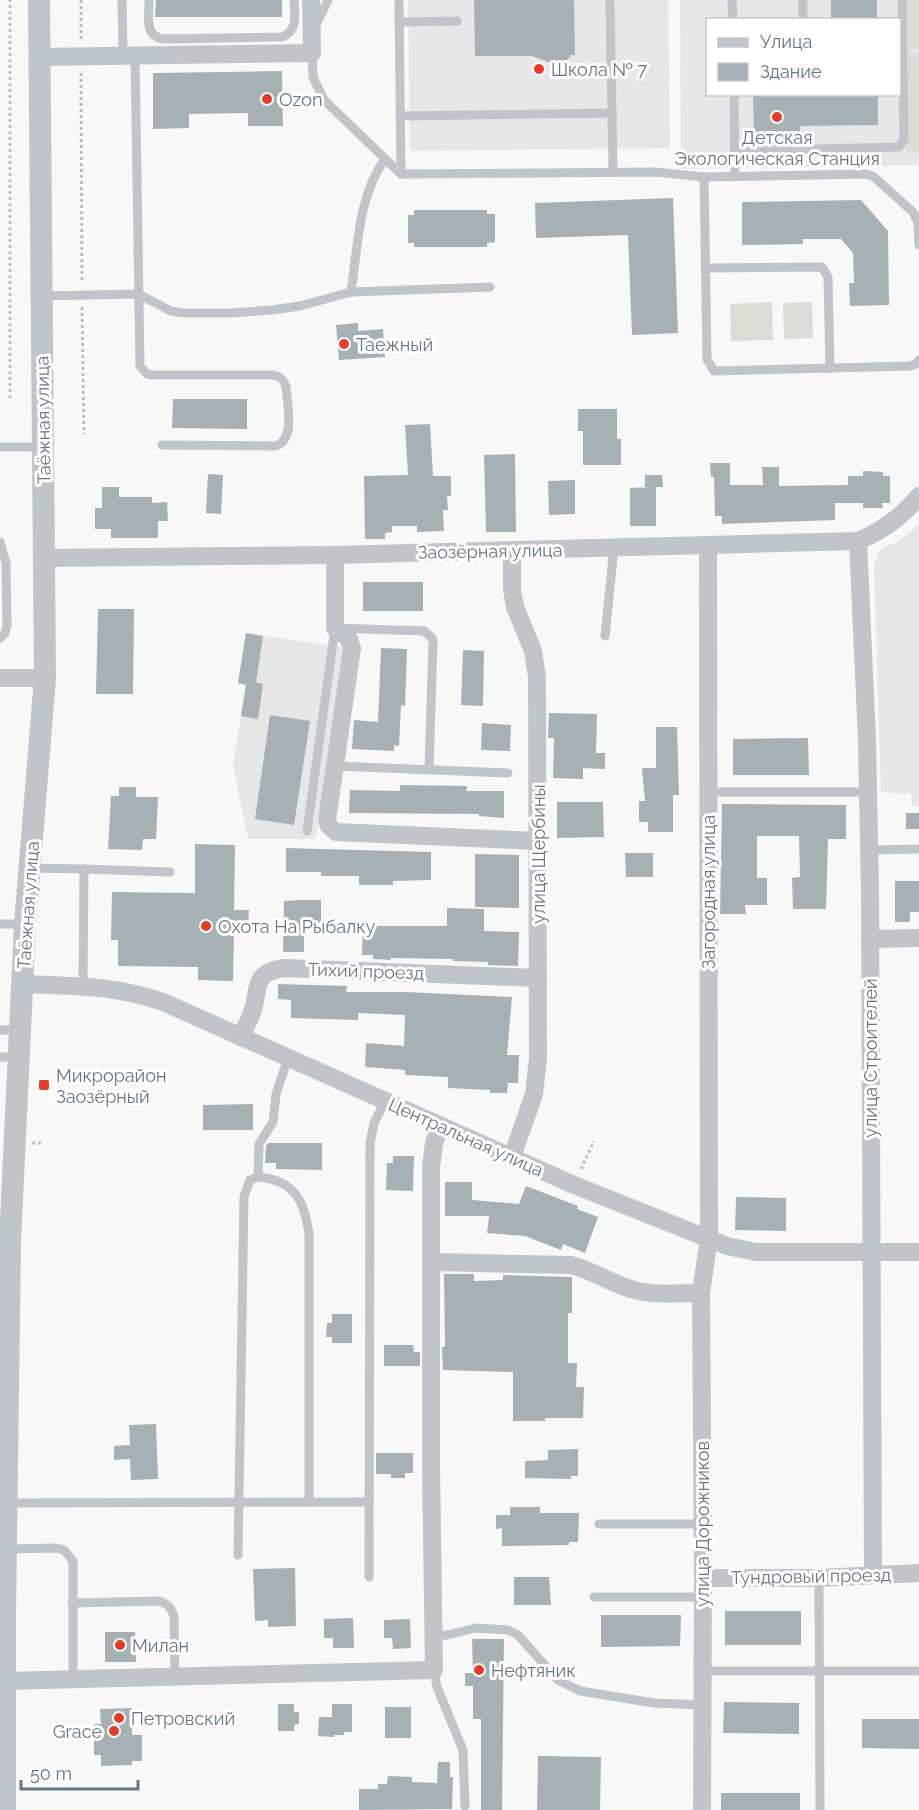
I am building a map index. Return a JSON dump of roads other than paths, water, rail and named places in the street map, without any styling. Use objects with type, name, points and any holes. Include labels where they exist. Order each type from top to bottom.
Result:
[{"type":"street","name":"Таёжная улица","points":[[5,1810],[2,1616],[6,1503],[4,1401],[9,1253],[9,1057],[10,1030],[22,984],[45,678],[39,0]]},
{"type":"street","points":[[39,57],[129,56],[312,48],[311,0]]},
{"type":"street","name":"Заозёрная улица","points":[[45,558],[335,555],[858,541],[880,531],[898,518],[919,496]]},
{"type":"street","name":"улица Строителей","points":[[858,541],[869,850],[873,1575]]},
{"type":"street","name":"Загородная улица","points":[[708,546],[709,1238]]},
{"type":"street","name":"улица Щербины","points":[[512,550],[514,607],[533,651],[537,677],[538,978],[537,1076],[530,1112],[512,1157]]},
{"type":"street","points":[[335,555],[335,628],[349,639],[352,648],[328,826],[336,832],[537,841]]},
{"type":"street","points":[[0,678],[45,678]]},
{"type":"street","points":[[870,939],[919,938]]},
{"type":"street","name":"Тихий проезд","points":[[240,1037],[250,1019],[261,977],[276,969],[538,978]]},
{"type":"street","name":"Центральная улица","points":[[22,984],[105,987],[142,994],[574,1185],[727,1246],[756,1252],[919,1252]]},
{"type":"street","points":[[4,1681],[434,1670],[431,1167],[434,1143],[441,1126]]},
{"type":"street","name":"улица Дорожников","points":[[702,1810],[701,1293],[709,1238]]},
{"type":"street","points":[[432,1263],[571,1265],[642,1292],[701,1293]]},
{"type":"street","name":"Тундровый проезд","points":[[703,1587],[919,1573]]},
{"type":"lane","points":[[123,0],[129,56],[140,366],[147,374],[274,375],[280,377],[286,387],[288,431],[282,444],[276,446],[162,445]]},
{"type":"lane","points":[[149,0],[149,30],[153,36],[164,39],[282,38],[288,35],[295,23],[294,0]]},
{"type":"lane","points":[[328,0],[313,32],[313,77],[324,100],[401,174],[656,172],[704,177],[866,174],[874,177],[913,212],[918,223],[919,245]]},
{"type":"lane","points":[[399,0],[401,174]]},
{"type":"lane","points":[[610,0],[613,172]]},
{"type":"lane","points":[[732,0],[733,18]]},
{"type":"lane","points":[[803,0],[803,18]]},
{"type":"lane","points":[[735,151],[899,147],[904,140],[902,0]]},
{"type":"lane","points":[[399,22],[457,21]]},
{"type":"lane","points":[[734,96],[735,177]]},
{"type":"lane","points":[[400,116],[613,113]]},
{"type":"lane","points":[[351,292],[365,199],[374,173],[385,159]]},
{"type":"lane","points":[[704,177],[706,359],[714,371],[910,366],[919,360]]},
{"type":"lane","points":[[705,268],[822,267],[828,277],[830,369]]},
{"type":"lane","points":[[42,296],[138,294],[171,311],[231,313],[300,306],[351,292],[490,287]]},
{"type":"lane","points":[[0,447],[43,447]]},
{"type":"lane","points":[[0,542],[6,563],[7,616],[5,633],[0,638]]},
{"type":"lane","points":[[605,636],[614,548]]},
{"type":"lane","points":[[307,831],[335,628],[424,631],[432,638],[429,770]]},
{"type":"lane","points":[[335,766],[508,773]]},
{"type":"lane","points":[[708,792],[868,792]]},
{"type":"lane","points":[[869,850],[919,849]]},
{"type":"lane","points":[[30,868],[170,872]]},
{"type":"lane","points":[[83,986],[84,869]]},
{"type":"lane","points":[[0,924],[26,924]]},
{"type":"lane","points":[[258,1177],[259,1144],[273,1122],[276,1094],[288,1058]]},
{"type":"lane","points":[[369,1577],[370,1143],[374,1122],[385,1101]]},
{"type":"lane","points":[[238,1555],[244,1197],[250,1180],[258,1177],[272,1178],[287,1186],[299,1199],[307,1218],[309,1235],[309,1502]]},
{"type":"lane","points":[[6,1503],[369,1502]]},
{"type":"lane","points":[[599,1524],[702,1524]]},
{"type":"lane","points":[[5,1549],[56,1548],[64,1550],[73,1561],[73,1679]]},
{"type":"lane","points":[[819,1578],[820,1810]]},
{"type":"lane","points":[[594,1597],[703,1587]]},
{"type":"lane","points":[[72,1603],[159,1601],[167,1603],[174,1616],[175,1677]]},
{"type":"lane","points":[[434,1636],[476,1628],[508,1630],[518,1635],[558,1680],[573,1689],[654,1703],[702,1705]]},
{"type":"lane","points":[[434,1670],[437,1687],[463,1750],[465,1806]]},
{"type":"lane","points":[[703,1671],[919,1671]]},
{"type":"place","name":"Школа № 7","points":[[539,69]]},
{"type":"place","name":"Ozon","points":[[267,99]]},
{"type":"place","name":"Детская Экологическая Станция","points":[[777,117]]},
{"type":"place","name":"Таежный","points":[[344,344]]},
{"type":"place","name":"Охота На Рыбалку","points":[[206,926]]},
{"type":"place","name":"Микрорайон Заозёрный","points":[[44,1085]]},
{"type":"place","name":"Милан","points":[[120,1645]]},
{"type":"place","name":"Нефтяник","points":[[479,1670]]},
{"type":"place","name":"Петровский","points":[[119,1718]]},
{"type":"place","name":"Grace","points":[[114,1731]]}]
